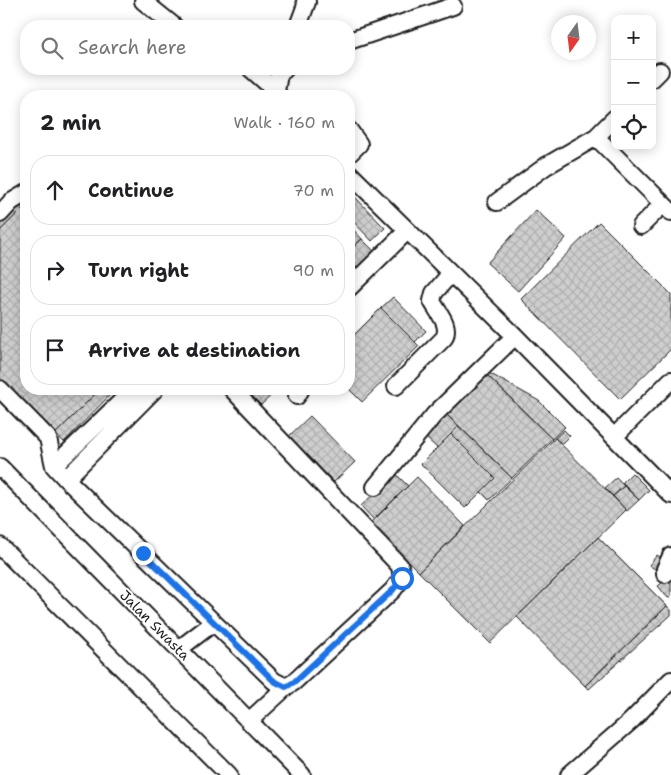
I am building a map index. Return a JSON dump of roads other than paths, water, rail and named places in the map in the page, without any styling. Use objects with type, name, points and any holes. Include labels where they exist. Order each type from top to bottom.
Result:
[{"type":"street","points":[[300,20],[305,0]]},
{"type":"street","points":[[143,1],[167,20]]},
{"type":"street","points":[[355,39],[453,6]]},
{"type":"street","points":[[257,75],[274,90]]},
{"type":"street","points":[[278,90],[279,75]]},
{"type":"street","points":[[497,202],[546,166],[596,137],[611,122]]},
{"type":"street","points":[[596,137],[667,208],[641,226]]},
{"type":"street","points":[[355,138],[359,144],[355,148]]},
{"type":"street","points":[[355,179],[515,336],[671,495]]},
{"type":"street","points":[[0,214],[11,202],[20,197]]},
{"type":"street","points":[[355,282],[408,231]]},
{"type":"street","points":[[396,386],[444,338],[447,332],[447,326],[432,301],[434,293],[451,273]]},
{"type":"street","points":[[375,487],[434,415],[515,336]]},
{"type":"street","points":[[614,437],[671,380]]},
{"type":"street","points":[[0,390],[48,438],[54,466],[66,479],[274,681],[286,687]]},
{"type":"street","points":[[54,466],[128,395]]},
{"type":"street","points":[[66,479],[149,395]]},
{"type":"street","points":[[238,395],[400,566],[402,578],[393,590],[249,721]]},
{"type":"street","name":"Jalan Swasta","points":[[2,475],[179,649],[302,775]]},
{"type":"street","points":[[0,546],[229,775]]},
{"type":"street","points":[[665,574],[671,556]]},
{"type":"street","points":[[179,649],[213,623]]},
{"type":"street","points":[[569,775],[631,721],[671,680]]}]
